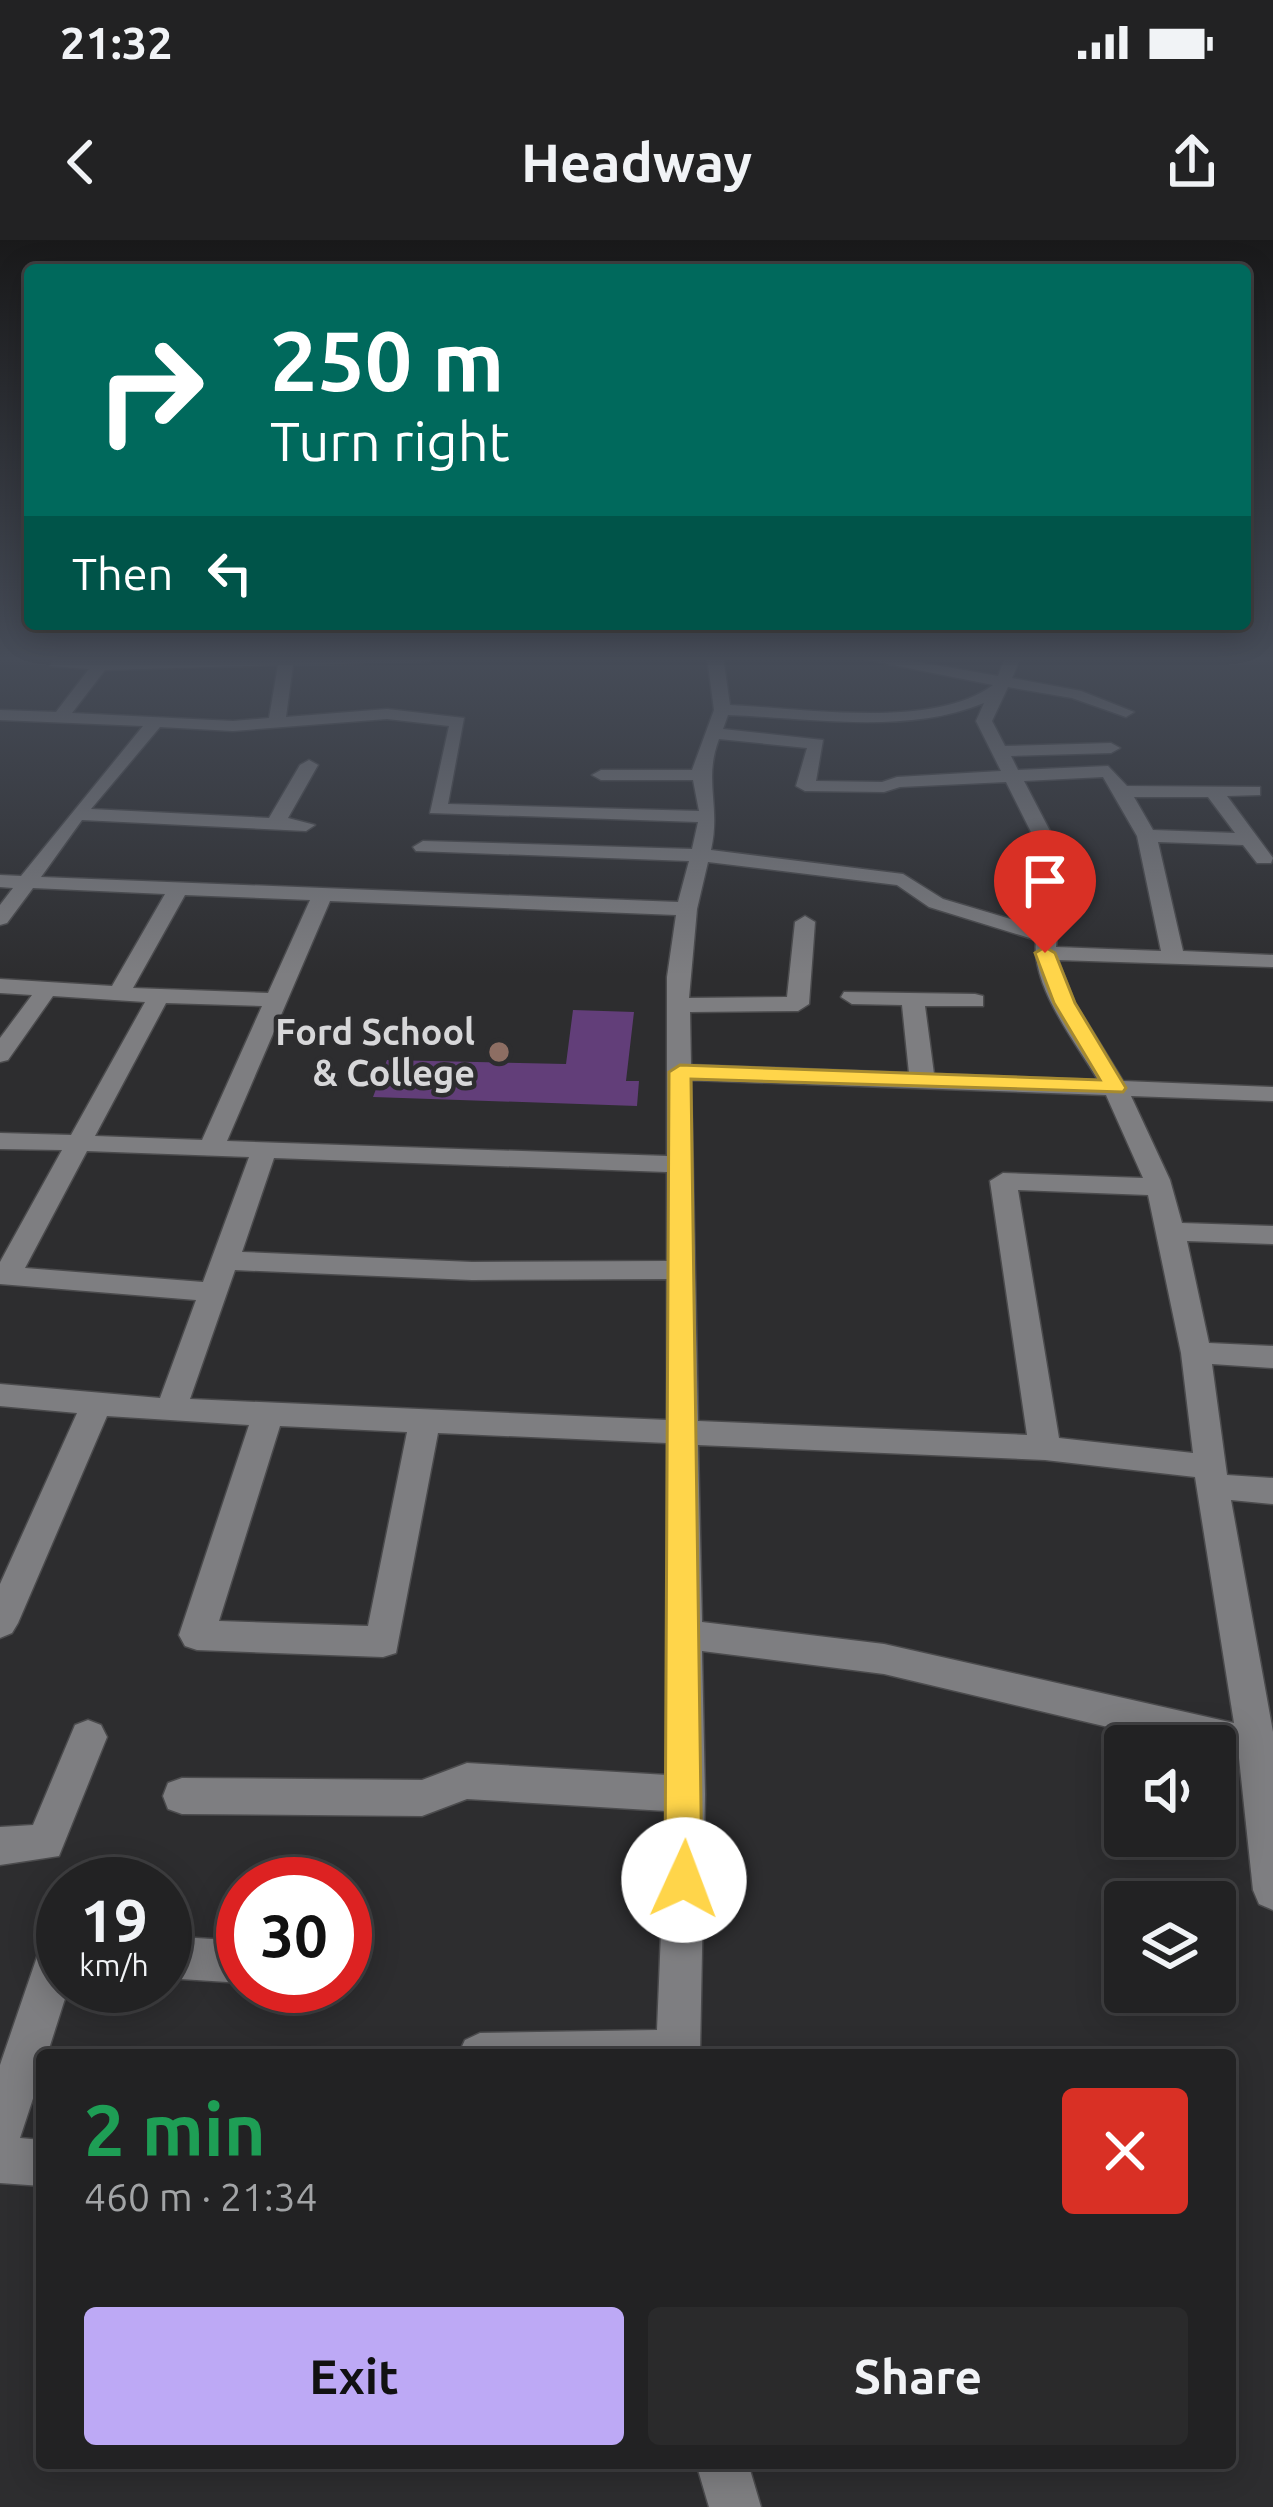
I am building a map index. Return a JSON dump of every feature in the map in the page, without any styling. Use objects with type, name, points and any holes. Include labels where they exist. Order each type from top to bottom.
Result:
[{"type":"street","points":[[0,920],[25,881],[121,763]]},
{"type":"street","points":[[448,763],[437,809],[709,817]]},
{"type":"street","points":[[678,2049],[686,1794],[679,1005],[687,909],[709,817],[702,763]]},
{"type":"street","points":[[812,763],[805,786],[884,787],[1004,763],[1108,770],[1147,836],[1174,959]]},
{"type":"street","points":[[1004,763],[1054,858],[1053,903],[1044,944],[1064,1003],[1115,1088],[1159,1187],[1171,1232],[1265,1748],[1273,1890]]},
{"type":"street","points":[[275,824],[309,765]]},
{"type":"street","points":[[601,775],[701,775]]},
{"type":"street","points":[[1122,792],[1216,785],[1254,791]]},
{"type":"street","points":[[1216,785],[1264,859]]},
{"type":"street","points":[[77,814],[306,825]]},
{"type":"street","points":[[1147,836],[1248,839]]},
{"type":"street","points":[[424,847],[700,855],[903,880],[936,903],[1044,944],[1174,959],[1273,961]]},
{"type":"street","points":[[0,881],[687,909]]},
{"type":"street","points":[[119,993],[178,889]]},
{"type":"street","points":[[212,1146],[322,896]]},
{"type":"street","points":[[679,1005],[798,1004],[805,922]]},
{"type":"street","points":[[0,986],[277,1000]]},
{"type":"street","points":[[0,1055],[47,989]]},
{"type":"street","points":[[159,996],[4,1275],[213,1292]]},
{"type":"street","points":[[852,997],[975,1001]]},
{"type":"street","points":[[913,1000],[922,1078]]},
{"type":"street","points":[[680,1072],[1273,1094]]},
{"type":"street","points":[[0,1141],[265,1148],[496,1162],[683,1164]]},
{"type":"street","points":[[172,1410],[265,1148]]},
{"type":"street","points":[[1045,1448],[1003,1181],[1159,1187]]},
{"type":"street","points":[[1171,1232],[1273,1235]]},
{"type":"street","points":[[224,1260],[472,1271],[684,1270]]},
{"type":"street","points":[[1196,1353],[1273,1357]]},
{"type":"street","points":[[0,1395],[268,1415],[684,1429],[1045,1448],[1213,1476],[1273,1491]]},
{"type":"street","points":[[0,1623],[96,1405]]},
{"type":"street","points":[[268,1415],[196,1635],[383,1642],[425,1418]]},
{"type":"street","points":[[682,1634],[884,1659],[1265,1748]]},
{"type":"street","points":[[0,1846],[45,1843],[88,1737]]},
{"type":"street","points":[[182,1796],[422,1798],[467,1781],[686,1794]]},
{"type":"street","points":[[0,2132],[39,2013]]},
{"type":"street","points":[[0,2160],[36,2163]]},
{"type":"street","points":[[724,2469],[735,2507]]},
{"type":"building","points":[[573,1010],[634,1012],[626,1081],[639,1081],[637,1106],[373,1097],[387,1060],[566,1064]]},
{"type":"place","name":"Ford School & College","points":[[499,1052]]},
{"type":"route","points":[[684,1880],[680,1072],[1115,1088],[1064,1003],[1045,953]]}]
